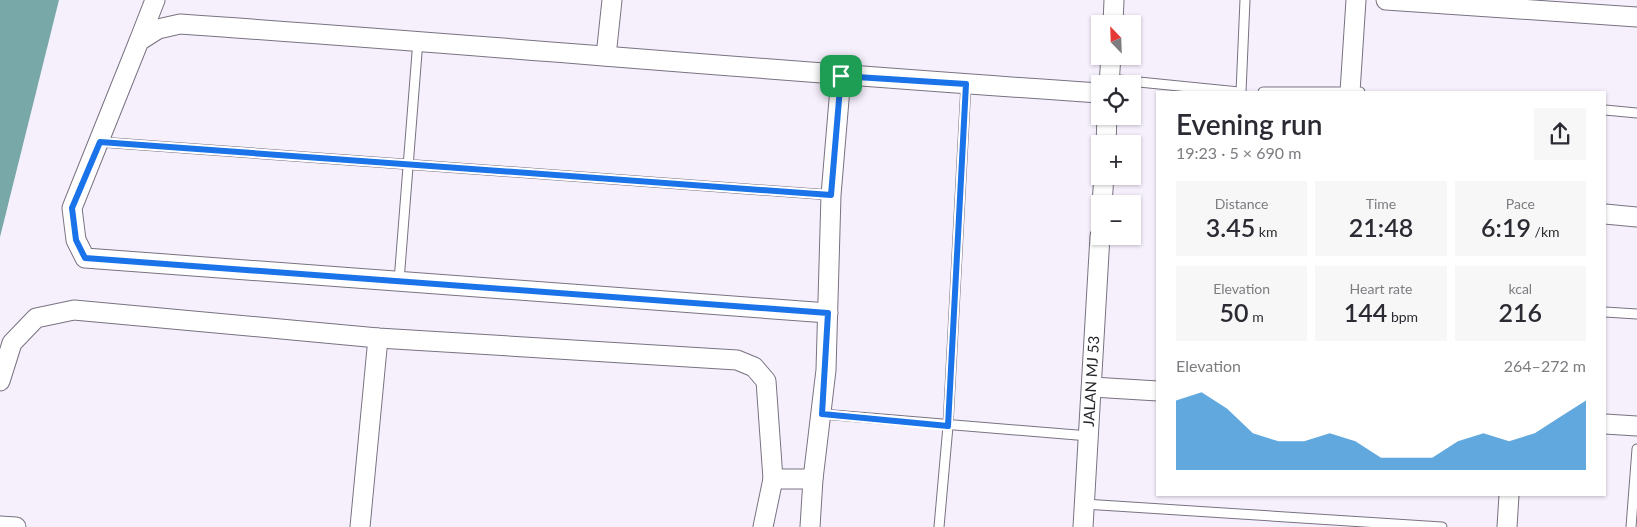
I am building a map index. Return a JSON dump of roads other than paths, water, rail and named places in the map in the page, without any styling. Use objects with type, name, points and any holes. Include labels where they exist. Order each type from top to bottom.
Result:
[{"type":"street","points":[[155,0],[100,142],[72,208],[76,240],[85,258],[828,313]]},
{"type":"street","points":[[606,56],[612,0]]},
{"type":"street","points":[[1113,15],[1114,0]]},
{"type":"street","points":[[1354,91],[1356,0]]},
{"type":"street","points":[[1386,0],[1637,18]]},
{"type":"street","points":[[139,41],[158,29],[180,24],[418,40],[841,76],[966,84],[1091,85]]},
{"type":"street","points":[[810,527],[813,479],[822,414],[828,313],[831,195],[841,76]]},
{"type":"street","points":[[1606,214],[1637,217]]},
{"type":"street","name":"JALAN MJ 53","points":[[1083,527],[1100,245]]},
{"type":"street","points":[[0,381],[12,343],[36,318],[74,310],[378,338],[737,360],[754,367],[766,381],[773,479],[763,527]]},
{"type":"street","points":[[360,527],[378,338]]},
{"type":"street","points":[[1092,387],[1156,391]]},
{"type":"street","points":[[1606,424],[1637,426]]},
{"type":"street","points":[[773,479],[813,479]]},
{"type":"street","points":[[1506,527],[1509,496]]},
{"type":"street","points":[[0,526],[16,527]]},
{"type":"lane","points":[[1240,91],[1245,0]]},
{"type":"lane","points":[[399,281],[418,40]]},
{"type":"lane","points":[[939,527],[948,426],[966,84]]},
{"type":"lane","points":[[1141,87],[1221,91]]},
{"type":"lane","points":[[1606,110],[1637,113]]},
{"type":"lane","points":[[100,142],[831,195]]},
{"type":"lane","points":[[1606,312],[1637,314]]},
{"type":"lane","points":[[822,414],[948,426],[1089,436]]},
{"type":"lane","points":[[1631,527],[1637,449]]},
{"type":"lane","points":[[1084,504],[1442,527]]}]
